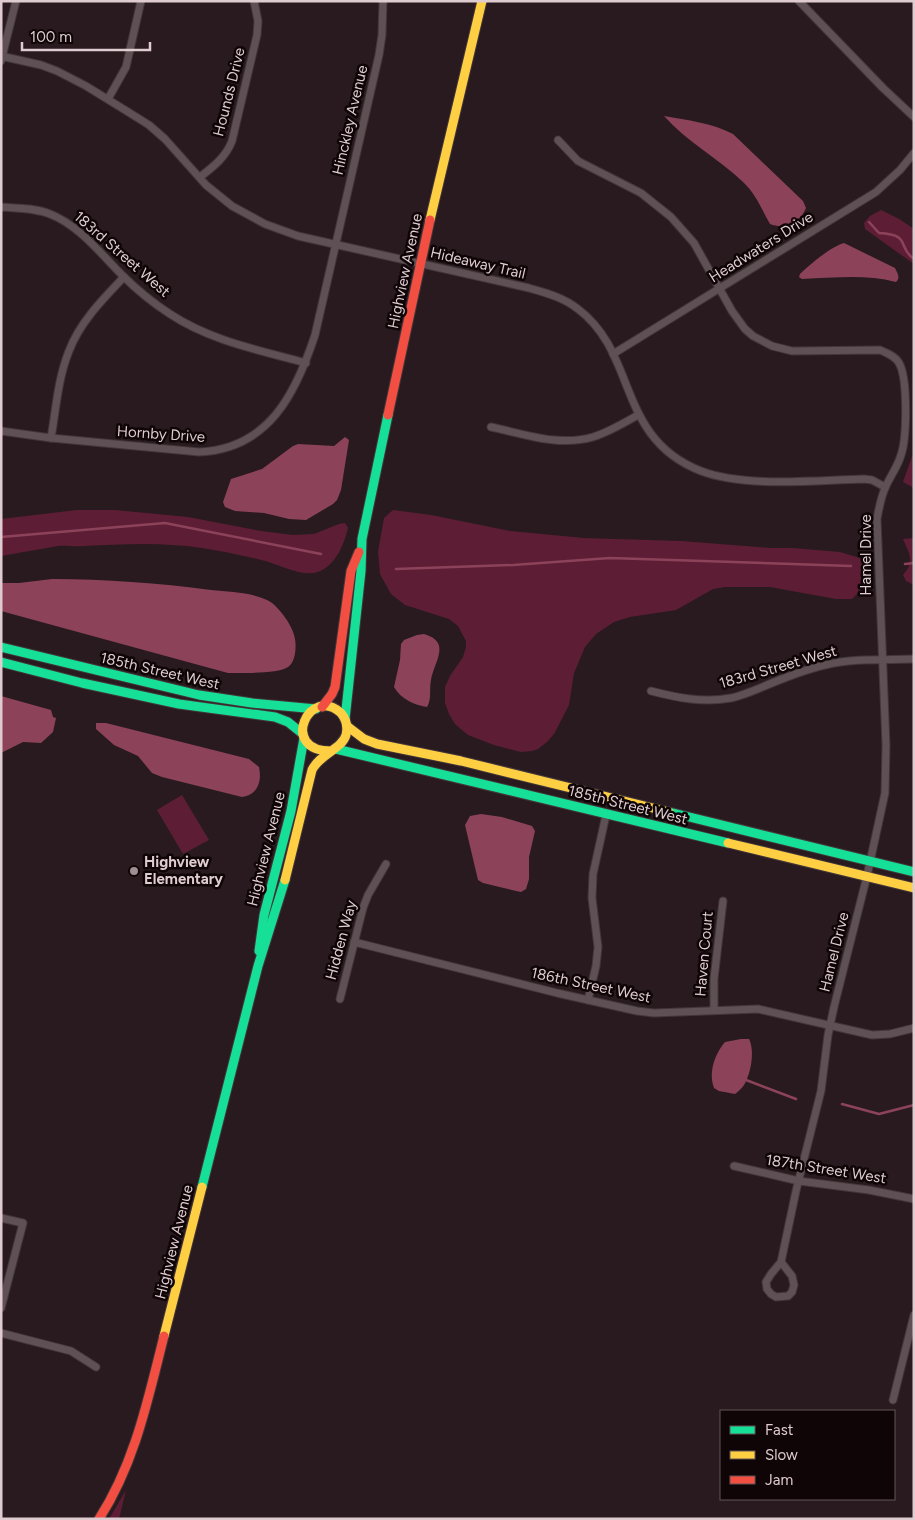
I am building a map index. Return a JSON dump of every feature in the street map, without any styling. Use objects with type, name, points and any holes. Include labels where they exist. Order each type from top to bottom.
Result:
[{"type":"street","points":[[2,58],[16,1]]},
{"type":"street","points":[[108,99],[126,67],[141,1]]},
{"type":"street","name":"Hounds Drive","points":[[200,177],[219,162],[232,141],[257,35],[258,20],[254,1]]},
{"type":"street","name":"Hinckley Avenue","points":[[335,245],[379,54],[382,35],[383,1]]},
{"type":"street","name":"Highview Avenue","points":[[258,966],[264,915],[294,796],[305,719],[319,708],[332,694],[335,687],[351,571],[361,547],[420,263],[482,1]]},
{"type":"street","points":[[799,1],[883,88],[914,117]]},
{"type":"street","name":"Hideaway Trail","points":[[2,58],[41,65],[57,72],[108,99],[149,125],[165,139],[222,199],[247,216],[282,231],[335,245],[529,288],[560,298],[578,309],[593,322],[612,354],[638,415],[649,432],[663,448],[690,466],[712,474],[759,481],[864,479],[872,480],[885,487]]},
{"type":"street","name":"Hamel Drive","points":[[558,140],[578,161],[641,193],[671,216],[694,243],[732,311],[745,329],[753,336],[772,346],[792,351],[875,349],[888,353],[898,362],[903,380],[906,419],[905,440],[899,461],[885,487],[877,519],[886,784],[871,862],[830,1026],[821,1091],[781,1262]]},
{"type":"street","name":"Headwaters Drive","points":[[612,354],[876,192],[900,170],[914,153]]},
{"type":"street","name":"183rd Street West","points":[[1,206],[35,210],[50,214],[67,223],[85,237],[124,277],[170,314],[203,332],[227,341],[306,362]]},
{"type":"street","name":"Hornby Drive","points":[[1,431],[51,438],[199,452],[224,449],[240,442],[254,434],[279,412],[306,362],[315,335],[335,245]]},
{"type":"street","points":[[51,438],[63,369],[74,338],[101,301],[124,277]]},
{"type":"street","points":[[491,427],[546,439],[574,441],[603,434],[638,415]]},
{"type":"street","name":"Highview Avenue","points":[[99,1519],[119,1484],[131,1456],[145,1413],[258,966],[281,898],[300,824],[308,779],[316,763],[345,739],[361,570],[361,547]]},
{"type":"street","name":"185th Street West","points":[[1,647],[199,695],[252,703],[319,708]]},
{"type":"street","name":"183rd Street West","points":[[651,691],[684,700],[704,701],[722,699],[743,694],[826,665],[849,661],[914,659]]},
{"type":"street","name":"185th Street West","points":[[1,662],[80,683],[179,704],[275,717],[288,722],[304,736]]},
{"type":"street","points":[[319,708],[333,708],[338,711],[346,723]]},
{"type":"street","name":"185th Street West","points":[[346,723],[364,739],[377,744],[461,761],[914,872]]},
{"type":"street","points":[[304,736],[311,747],[316,750],[326,752],[333,750]]},
{"type":"street","name":"185th Street West","points":[[333,750],[914,888]]},
{"type":"street","points":[[588,1000],[598,948],[592,898],[593,874],[606,815]]},
{"type":"street","name":"Hidden Way","points":[[340,999],[365,902],[386,864]]},
{"type":"street","name":"Haven Court","points":[[714,1010],[714,979],[723,901]]},
{"type":"street","name":"186th Street West","points":[[354,942],[588,1000],[645,1012],[758,1009],[872,1035],[895,1033],[914,1028]]},
{"type":"street","name":"187th Street West","points":[[734,1166],[799,1181],[862,1188],[914,1199]]},
{"type":"street","points":[[1,1218],[23,1224],[1,1308]]},
{"type":"street","points":[[781,1262],[792,1276],[794,1285],[792,1292],[788,1296],[776,1297],[767,1289],[766,1282],[781,1262]]},
{"type":"street","points":[[893,1400],[914,1316]]},
{"type":"street","points":[[1,1333],[71,1350],[96,1367]]},
{"type":"shaded area","points":[[664,116],[708,125],[733,134],[803,201],[806,208],[800,218],[786,226],[770,224],[748,187]]},
{"type":"shaded area","points":[[881,210],[914,229],[914,264],[865,229],[864,223],[870,216]]},
{"type":"shaded area","points":[[844,243],[895,268],[898,275],[896,282],[873,278],[802,279],[799,277],[804,270],[821,256]]},
{"type":"shaded area","points":[[345,437],[349,440],[341,490],[337,500],[306,520],[289,519],[264,513],[235,511],[225,507],[223,502],[231,479],[262,469],[298,444],[334,446]]},
{"type":"shaded area","points":[[914,451],[914,488],[903,482]]},
{"type":"shaded area","points":[[77,510],[115,510],[188,517],[293,535],[314,534],[345,523],[348,528],[337,556],[327,567],[313,573],[295,571],[265,561],[226,552],[173,545],[61,546],[1,556],[1,519]]},
{"type":"shaded area","points":[[393,510],[431,515],[510,531],[584,538],[681,541],[840,552],[860,558],[867,576],[865,585],[852,599],[836,599],[770,587],[725,587],[713,589],[676,610],[630,617],[614,622],[596,634],[585,647],[574,673],[569,705],[554,734],[538,749],[521,752],[494,745],[468,735],[455,724],[449,714],[445,703],[445,687],[463,657],[466,641],[458,626],[449,619],[405,605],[391,594],[380,574],[378,552],[384,518]]},
{"type":"shaded area","points":[[914,538],[914,585],[906,581],[903,575],[909,566],[910,558],[903,539]]},
{"type":"shaded area","points":[[52,579],[151,583],[260,597],[271,602],[284,615],[293,631],[296,648],[293,661],[288,667],[277,671],[228,673],[1,611],[1,583]]},
{"type":"shaded area","points":[[424,634],[437,642],[439,647],[427,707],[408,701],[394,687],[400,660],[401,644],[404,640]]},
{"type":"shaded area","points":[[1,696],[51,710],[53,717],[56,718],[53,732],[41,743],[23,742],[1,753]]},
{"type":"shaded area","points":[[96,723],[106,723],[249,759],[259,767],[260,777],[258,786],[252,793],[242,797],[162,777],[152,773],[138,756],[114,745],[96,729]]},
{"type":"shaded area","points":[[182,795],[209,840],[183,854],[157,810]]},
{"type":"shaded area","points":[[481,814],[502,817],[532,826],[535,831],[529,857],[529,879],[526,889],[521,892],[483,883],[478,880],[465,825],[470,816]]},
{"type":"shaded area","points":[[749,1039],[752,1050],[750,1068],[746,1080],[735,1094],[719,1091],[714,1088],[712,1082],[712,1070],[718,1052],[725,1042]]},
{"type":"shaded area","points":[[126,1490],[119,1519],[109,1519]]},
{"type":"waterway","points":[[869,222],[879,233],[890,234],[900,239],[909,255],[914,259]]},
{"type":"waterway","points":[[1,537],[165,523],[321,554]]},
{"type":"waterway","points":[[396,569],[513,565],[610,558],[851,566]]},
{"type":"waterway","points":[[905,564],[914,563]]},
{"type":"waterway","points":[[746,1080],[796,1099]]},
{"type":"waterway","points":[[842,1104],[879,1114],[914,1105]]},
{"type":"traffic: fast","points":[[345,719],[361,571],[362,539],[388,415]]},
{"type":"traffic: fast","points":[[1,647],[199,695],[252,703],[316,709]]},
{"type":"traffic: fast","points":[[1,662],[82,683],[179,704],[275,717],[288,722],[303,734]]},
{"type":"traffic: fast","points":[[259,951],[264,915],[291,811],[304,738]]},
{"type":"traffic: fast","points":[[336,749],[728,843]]},
{"type":"traffic: fast","points":[[669,812],[914,872]]},
{"type":"traffic: fast","points":[[202,1187],[258,966],[285,880]]},
{"type":"traffic: slow","points":[[430,220],[482,1]]},
{"type":"traffic: slow","points":[[285,880],[312,770],[320,760],[340,744],[344,740],[346,735],[346,723],[341,713],[329,706],[319,707],[310,712],[304,721],[303,731],[306,741],[315,748],[331,751]]},
{"type":"traffic: slow","points":[[347,726],[364,739],[377,744],[461,761],[669,812]]},
{"type":"traffic: slow","points":[[728,843],[914,888]]},
{"type":"traffic: slow","points":[[164,1336],[202,1187]]},
{"type":"traffic: jam","points":[[388,415],[430,220]]},
{"type":"traffic: jam","points":[[322,707],[335,687],[351,571],[359,552]]},
{"type":"traffic: jam","points":[[99,1519],[122,1476],[131,1453],[146,1407],[164,1336]]},
{"type":"place","name":"Highview Elementary","points":[[134,871]]}]
